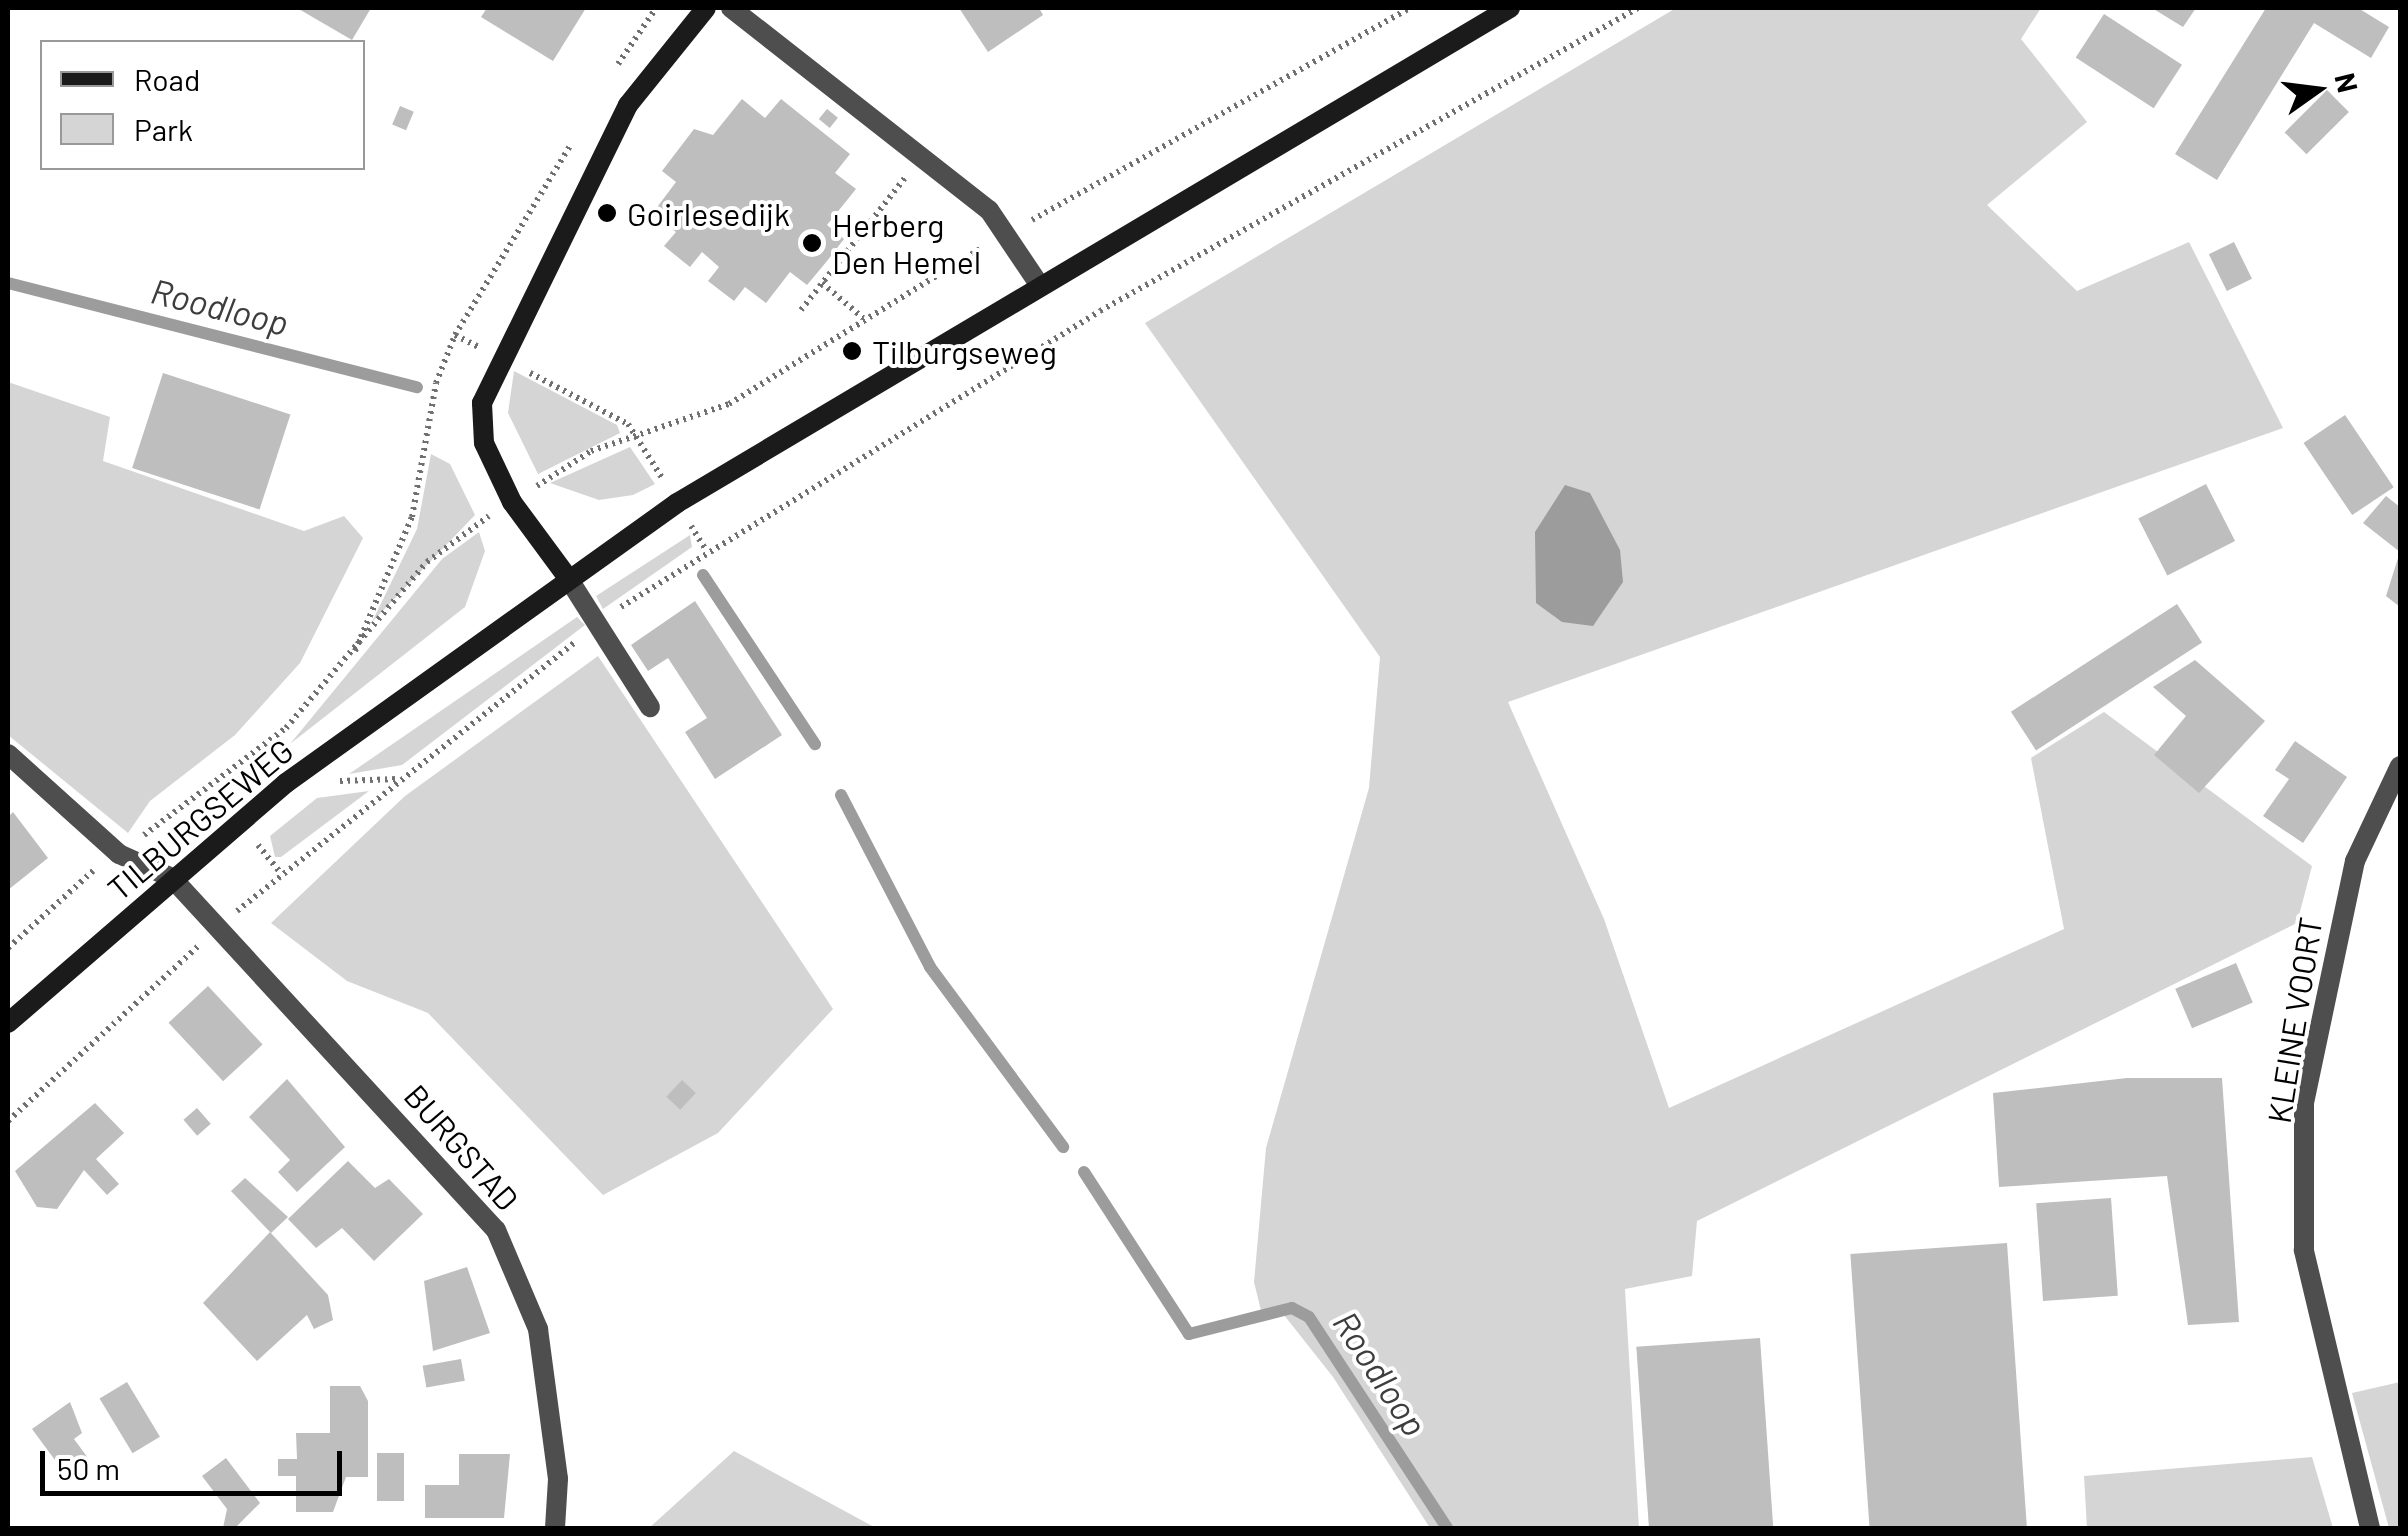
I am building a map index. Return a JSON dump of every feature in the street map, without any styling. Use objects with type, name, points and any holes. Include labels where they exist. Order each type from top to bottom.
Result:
[{"type":"street","points":[[650,708],[600,622],[512,502],[484,443],[482,403],[498,356],[628,106],[706,8]]},
{"type":"street","points":[[732,8],[922,157],[1006,234],[1038,283]]},
{"type":"street","name":"TILBURGSEWEG","points":[[8,1023],[286,783],[568,578],[1038,283],[1510,8]]},
{"type":"street","points":[[8,754],[119,854],[172,878]]},
{"type":"street","name":"KLEINE VOORT","points":[[2370,1528],[2304,1250],[2304,1103],[2355,860],[2400,766]]},
{"type":"street","name":"BURGSTAD","points":[[172,878],[496,1230],[540,1344],[555,1528]]},
{"type":"path","name":"TILBURGSEWEG","points":[[286,728],[427,562],[591,450],[729,404],[863,318],[1006,234],[1410,8]]},
{"type":"path","points":[[398,779],[600,622],[1100,311],[1638,8]]},
{"type":"path","points":[[801,310],[922,157]]},
{"type":"path","points":[[822,283],[863,318]]},
{"type":"path","points":[[455,335],[636,437]]},
{"type":"green space","points":[[1676,8],[2041,8],[2021,39],[2087,122],[1987,205],[2077,291],[2189,242],[2283,428],[1508,702],[1604,919],[1669,1108],[2064,929],[2031,758],[2104,712],[2312,866],[2297,923],[1697,1221],[1692,1276],[1625,1289],[1639,1528],[1430,1528],[1333,1377],[1284,1315],[1263,1319],[1254,1282],[1266,1148],[1369,788],[1380,657],[1145,323]]},
{"type":"green space","points":[[514,371],[617,425],[620,433],[538,474],[508,413]]},
{"type":"green space","points":[[8,382],[110,417],[103,461],[304,531],[344,516],[363,538],[300,663],[235,735],[150,801],[128,833],[8,735]]},
{"type":"green space","points":[[630,447],[655,484],[633,495],[599,500],[550,483]]},
{"type":"green space","points":[[431,454],[450,464],[475,515],[372,622],[417,529]]},
{"type":"green space","points":[[479,532],[485,551],[465,607],[290,744],[442,559]]},
{"type":"green space","points":[[690,535],[692,547],[603,609],[596,596]]},
{"type":"green space","points":[[577,617],[585,625],[402,765],[349,774]]},
{"type":"green space","points":[[598,656],[833,1009],[718,1133],[603,1195],[428,1013],[347,981],[271,923],[405,796]]},
{"type":"green space","points":[[369,791],[281,857],[275,857],[270,836],[317,798]]},
{"type":"green space","points":[[2400,1382],[2400,1528],[2389,1528],[2352,1393]]},
{"type":"green space","points":[[734,1451],[876,1528],[649,1528]]},
{"type":"green space","points":[[2312,1457],[2333,1528],[2087,1528],[2084,1476]]},
{"type":"shaded area","points":[[1565,485],[1590,493],[1620,550],[1623,582],[1593,626],[1562,622],[1536,603],[1535,532]]},
{"type":"building","points":[[297,8],[371,8],[352,40]]},
{"type":"building","points":[[487,8],[586,8],[553,61],[481,17]]},
{"type":"building","points":[[959,8],[1039,8],[1043,15],[988,52]]},
{"type":"building","points":[[2152,8],[2196,8],[2183,27]]},
{"type":"building","points":[[2266,8],[2358,8],[2389,27],[2371,58],[2314,23],[2217,180],[2175,154]]},
{"type":"building","points":[[2104,14],[2182,65],[2154,108],[2076,58]]},
{"type":"building","points":[[2327,90],[2349,112],[2306,154],[2285,132]]},
{"type":"building","points":[[742,99],[765,118],[781,99],[850,154],[835,173],[856,189],[827,225],[844,239],[827,261],[807,285],[790,272],[766,303],[745,287],[734,301],[708,281],[719,267],[702,252],[690,267],[664,246],[676,232],[652,214],[676,182],[662,171],[694,129],[713,135]]},
{"type":"building","points":[[400,106],[414,112],[406,130],[392,124]]},
{"type":"building","points":[[827,109],[838,118],[830,128],[819,119]]},
{"type":"building","points":[[2234,242],[2252,279],[2227,291],[2209,254]]},
{"type":"building","points":[[163,373],[290,414],[260,510],[132,468]]},
{"type":"building","points":[[2345,415],[2394,487],[2352,515],[2304,443]]},
{"type":"building","points":[[2206,484],[2235,541],[2167,576],[2138,519]]},
{"type":"building","points":[[2386,496],[2400,507],[2400,552],[2363,523]]},
{"type":"building","points":[[2400,552],[2400,607],[2386,596]]},
{"type":"building","points":[[695,601],[782,735],[715,779],[685,732],[707,718],[668,658],[648,671],[631,645]]},
{"type":"building","points":[[2177,604],[2202,643],[2036,750],[2011,712]]},
{"type":"building","points":[[2195,660],[2265,721],[2199,793],[2154,755],[2186,716],[2153,687]]},
{"type":"building","points":[[2295,741],[2347,777],[2303,843],[2263,816],[2289,779],[2275,770]]},
{"type":"building","points":[[13,812],[48,858],[8,890],[8,817]]},
{"type":"building","points":[[2236,963],[2253,1003],[2192,1028],[2175,989]]},
{"type":"building","points":[[208,986],[263,1045],[223,1081],[169,1023]]},
{"type":"building","points":[[2127,1078],[2222,1078],[2239,1322],[2188,1325],[2167,1176],[1999,1187],[1993,1093]]},
{"type":"building","points":[[287,1079],[345,1147],[297,1192],[278,1172],[290,1160],[249,1117]]},
{"type":"building","points":[[682,1080],[696,1093],[680,1110],[666,1097]]},
{"type":"building","points":[[95,1103],[124,1133],[96,1159],[119,1184],[107,1195],[84,1170],[57,1209],[37,1207],[15,1171]]},
{"type":"building","points":[[197,1108],[211,1124],[197,1136],[183,1120]]},
{"type":"building","points":[[348,1161],[375,1188],[389,1179],[423,1214],[374,1261],[342,1228],[316,1248],[288,1219]]},
{"type":"building","points":[[245,1178],[288,1217],[271,1233],[231,1191]]},
{"type":"building","points":[[2111,1198],[2118,1296],[2043,1301],[2036,1203]]},
{"type":"building","points":[[270,1232],[328,1295],[333,1320],[314,1329],[307,1315],[257,1361],[203,1303]]},
{"type":"building","points":[[2007,1243],[2027,1528],[1870,1528],[1850,1254]]},
{"type":"building","points":[[467,1267],[490,1333],[433,1351],[424,1281]]},
{"type":"building","points":[[1760,1338],[1773,1528],[1649,1528],[1636,1347]]},
{"type":"building","points":[[461,1359],[465,1381],[426,1387],[423,1366]]},
{"type":"building","points":[[127,1382],[160,1437],[133,1453],[100,1398]]},
{"type":"building","points":[[330,1386],[360,1386],[368,1401],[368,1477],[346,1477],[333,1512],[296,1512],[296,1476],[278,1476],[278,1459],[297,1459],[296,1433],[330,1433]]},
{"type":"building","points":[[70,1402],[82,1433],[74,1439],[88,1458],[66,1475],[32,1429]]},
{"type":"building","points":[[377,1453],[404,1453],[404,1501],[377,1501]]},
{"type":"building","points":[[459,1454],[510,1454],[504,1518],[425,1518],[425,1485],[459,1485]]},
{"type":"building","points":[[226,1458],[260,1503],[235,1528],[223,1528],[227,1509],[202,1476]]},
{"type":"waterway","name":"Roodloop","points":[[8,283],[417,387]]},
{"type":"waterway","name":"Roodloop","points":[[703,575],[815,744]]},
{"type":"waterway","name":"Roodloop","points":[[841,795],[930,967],[1063,1147]]},
{"type":"waterway","name":"Roodloop","points":[[1084,1172],[1189,1334],[1292,1308],[1309,1317],[1447,1528]]},
{"type":"place","name":"Goirlesedijk","points":[[607,213]]},
{"type":"place","name":"Herberg Den Hemel","points":[[812,243]]},
{"type":"place","name":"Tilburgseweg","points":[[852,351]]}]
